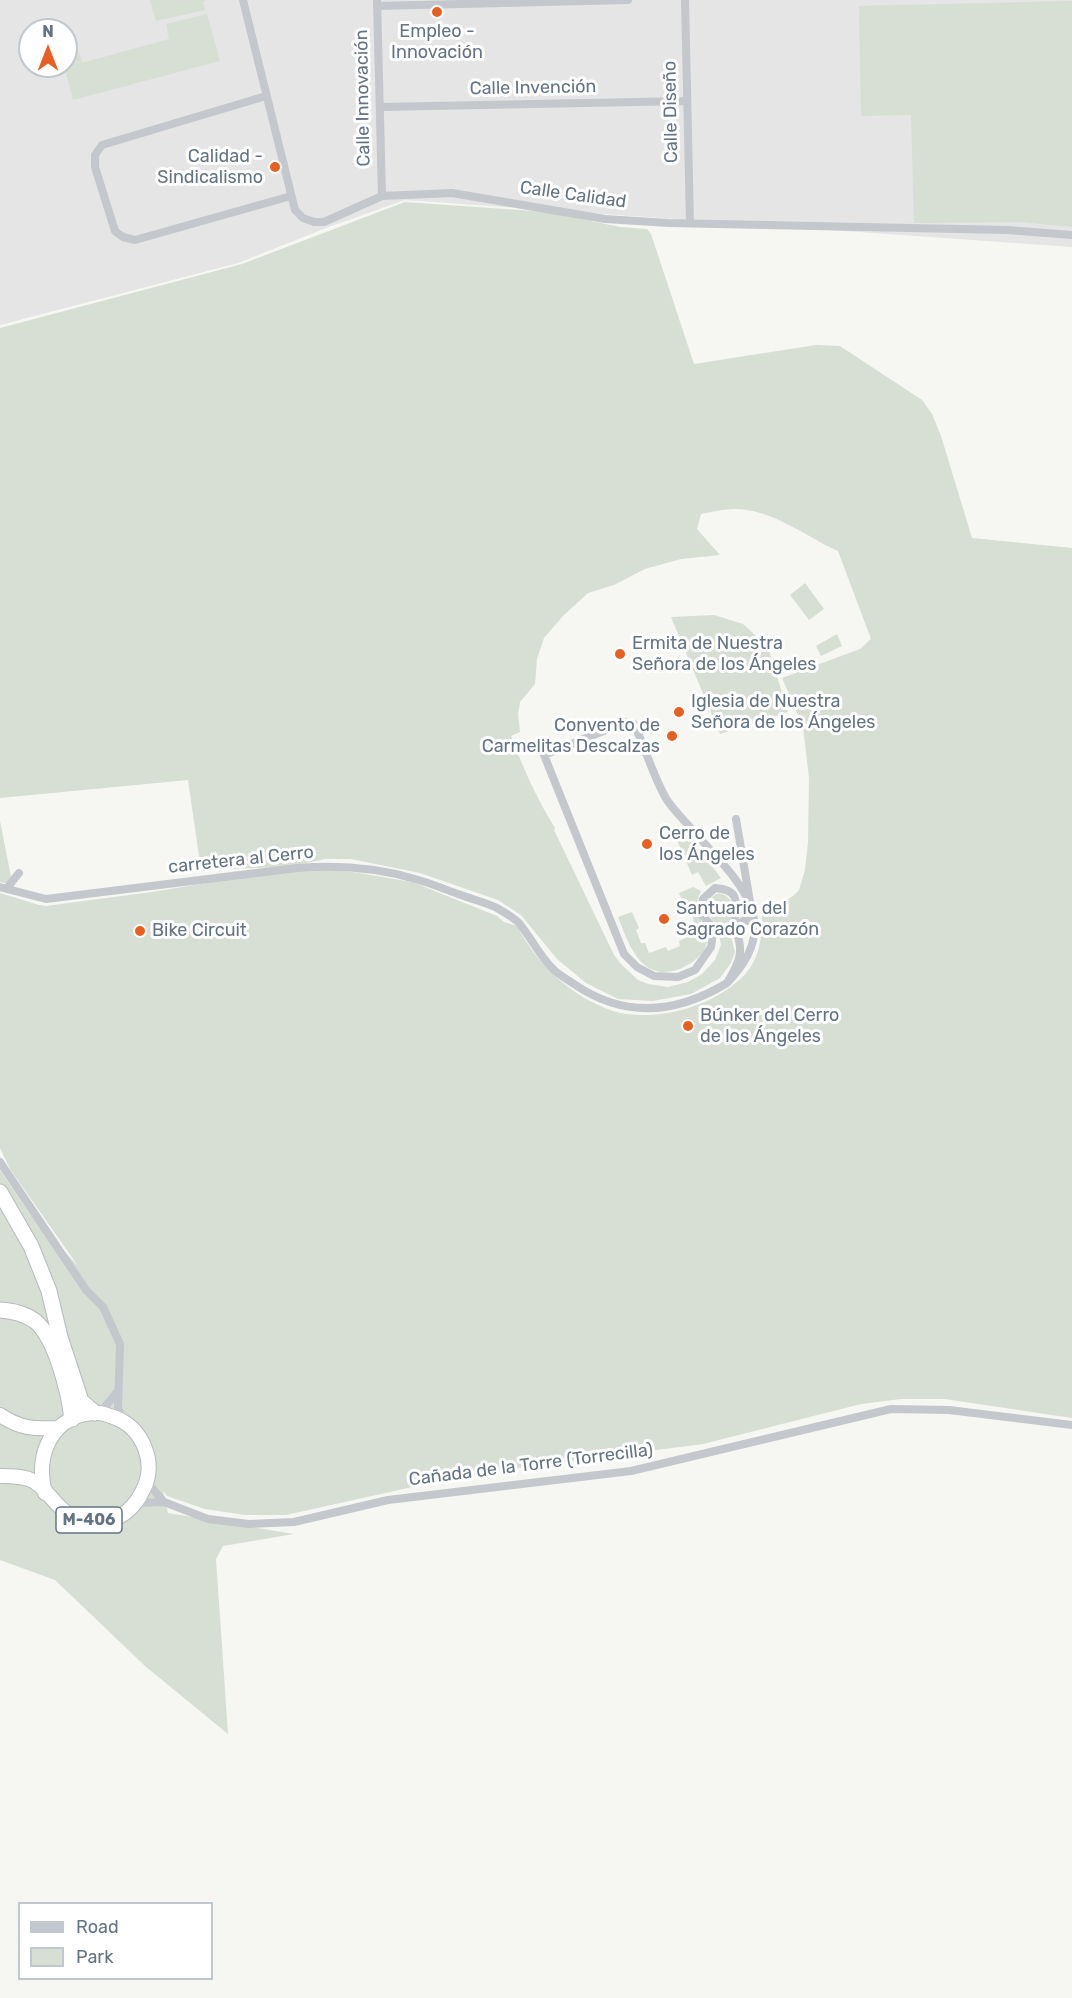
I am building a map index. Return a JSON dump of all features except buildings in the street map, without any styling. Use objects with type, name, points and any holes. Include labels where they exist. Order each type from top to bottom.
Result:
[{"type":"highway","points":[[0,1192],[31,1246],[49,1291],[60,1337],[81,1401],[98,1413]]},
{"type":"highway","points":[[0,1310],[14,1311],[26,1316],[36,1322],[49,1339],[69,1393],[72,1419]]},
{"type":"highway","name":"M-406","points":[[0,1476],[25,1478],[35,1482],[45,1493],[63,1511],[76,1519],[106,1521],[123,1514],[137,1503],[147,1482],[146,1450],[136,1431],[123,1421],[98,1413],[72,1419],[58,1428],[44,1450],[41,1478],[45,1493]]},
{"type":"highway","points":[[0,1415],[19,1426],[36,1429],[58,1428]]},
{"type":"street","name":"Calle Calidad","points":[[243,0],[295,210],[303,218],[314,222],[324,222],[382,196],[452,193],[605,219],[1007,230],[1072,234]]},
{"type":"street","points":[[377,3],[628,0]]},
{"type":"street","name":"Calle Diseño","points":[[685,0],[690,223]]},
{"type":"street","name":"Calle Innovación","points":[[377,3],[382,196]]},
{"type":"street","points":[[266,96],[102,145],[95,155],[95,167],[115,231],[123,237],[135,240],[291,196]]},
{"type":"street","name":"Calle Invención","points":[[380,107],[687,101]]},
{"type":"street","points":[[728,983],[738,963],[740,949],[736,928],[737,902],[733,894],[726,889],[715,888],[703,899],[701,907],[703,916],[710,924],[713,933],[711,947],[695,970],[678,977],[654,976],[637,968],[624,954],[544,755],[626,722],[634,724],[667,801],[733,876],[750,902]]},
{"type":"street","points":[[728,983],[743,967],[753,946],[756,923],[750,902],[736,819]]},
{"type":"street","name":"carretera al Cerro","points":[[4,888],[46,899],[297,868],[364,870],[414,878],[496,908],[518,922],[534,946],[556,971],[585,992],[609,1003],[628,1008],[656,1009],[687,1002],[711,993],[728,983]]},
{"type":"street","points":[[4,888],[19,873]]},
{"type":"street","points":[[737,909],[750,902]]},
{"type":"street","points":[[736,928],[744,920],[756,923]]},
{"type":"street","points":[[0,1162],[86,1290],[103,1307],[120,1344],[118,1407],[123,1421]]},
{"type":"street","points":[[98,1413],[118,1390]]},
{"type":"street","name":"Cañada de la Torre (Torrecilla)","points":[[137,1503],[164,1502],[208,1519],[249,1524],[294,1522],[388,1500],[631,1471],[891,1409],[949,1410],[1072,1425]]},
{"type":"street","points":[[147,1482],[164,1502]]},
{"type":"shaded area","points":[[0,0],[1072,0],[1072,247],[405,200],[238,263],[0,325]]},
{"type":"green space","points":[[150,0],[206,1],[203,2],[205,10],[156,21]]},
{"type":"green space","points":[[1072,1],[1072,227],[1020,222],[914,223],[911,115],[861,116],[859,6]]},
{"type":"green space","points":[[207,14],[220,61],[73,100],[67,78],[78,78],[78,49],[82,63],[169,39],[166,24]]},
{"type":"green space","name":"Cerro de los Ángeles","points":[[405,202],[548,212],[620,227],[647,229],[651,234],[694,364],[816,345],[840,346],[922,400],[932,414],[941,436],[972,538],[1072,548],[1072,1418],[945,1399],[901,1399],[861,1404],[703,1444],[471,1474],[286,1515],[245,1515],[205,1509],[167,1496],[163,1491],[168,1513],[294,1534],[223,1546],[216,1559],[228,1734],[145,1666],[55,1580],[0,1560],[0,1170],[32,1217],[78,1266],[10,1169],[0,1148],[0,893],[46,906],[152,892],[297,868],[353,872],[412,882],[517,926],[543,964],[554,975],[578,994],[605,1008],[643,1015],[663,1014],[684,1009],[722,993],[750,968],[759,949],[762,915],[799,890],[805,870],[809,778],[803,727],[782,678],[860,649],[871,639],[838,551],[775,518],[762,513],[734,509],[701,514],[697,529],[720,555],[681,559],[645,569],[614,585],[588,593],[544,638],[537,659],[535,684],[520,702],[518,714],[520,732],[511,736],[520,760],[555,828],[614,955],[638,980],[648,984],[668,987],[688,982],[702,974],[715,960],[721,945],[718,928],[708,913],[707,903],[716,894],[725,895],[732,902],[730,933],[735,952],[731,963],[720,978],[691,994],[653,1001],[618,999],[586,983],[557,959],[521,915],[498,900],[420,873],[351,859],[325,859],[287,867],[201,870],[188,780],[0,798],[0,328],[242,264]]},
{"type":"green space","points":[[805,583],[824,609],[809,620],[790,595]]},
{"type":"green space","points":[[714,615],[743,624],[768,647],[788,712],[720,734],[671,617]]},
{"type":"green space","points":[[837,634],[842,646],[821,656],[816,646]]},
{"type":"green space","points":[[0,821],[11,877],[9,884],[0,882]]},
{"type":"green space","points":[[684,835],[698,848],[721,878],[706,886],[698,872],[692,875],[676,838]]},
{"type":"green space","points":[[693,887],[701,891],[697,908],[707,934],[705,948],[694,960],[680,969],[667,972],[655,971],[638,959],[618,917],[632,912],[639,928],[636,930],[641,943],[645,943],[649,953],[666,947],[668,951],[680,946],[679,941],[695,934],[691,923],[694,921],[689,909],[686,910],[679,893]]},
{"type":"place","name":"Empleo - Innovación","points":[[437,12]]},
{"type":"place","name":"Calidad - Sindicalismo","points":[[275,167]]},
{"type":"place","name":"Ermita de Nuestra Señora de los Ángeles","points":[[620,654]]},
{"type":"place","name":"Iglesia de Nuestra Señora de los Ángeles","points":[[679,712]]},
{"type":"place","name":"Convento de Carmelitas Descalzas","points":[[672,736]]},
{"type":"place","name":"Cerro de los Ángeles","points":[[647,844]]},
{"type":"place","name":"Santuario del Sagrado Corazón","points":[[664,919]]},
{"type":"place","name":"Bike Circuit","points":[[140,931]]},
{"type":"place","name":"Búnker del Cerro de los Ángeles","points":[[688,1026]]}]
